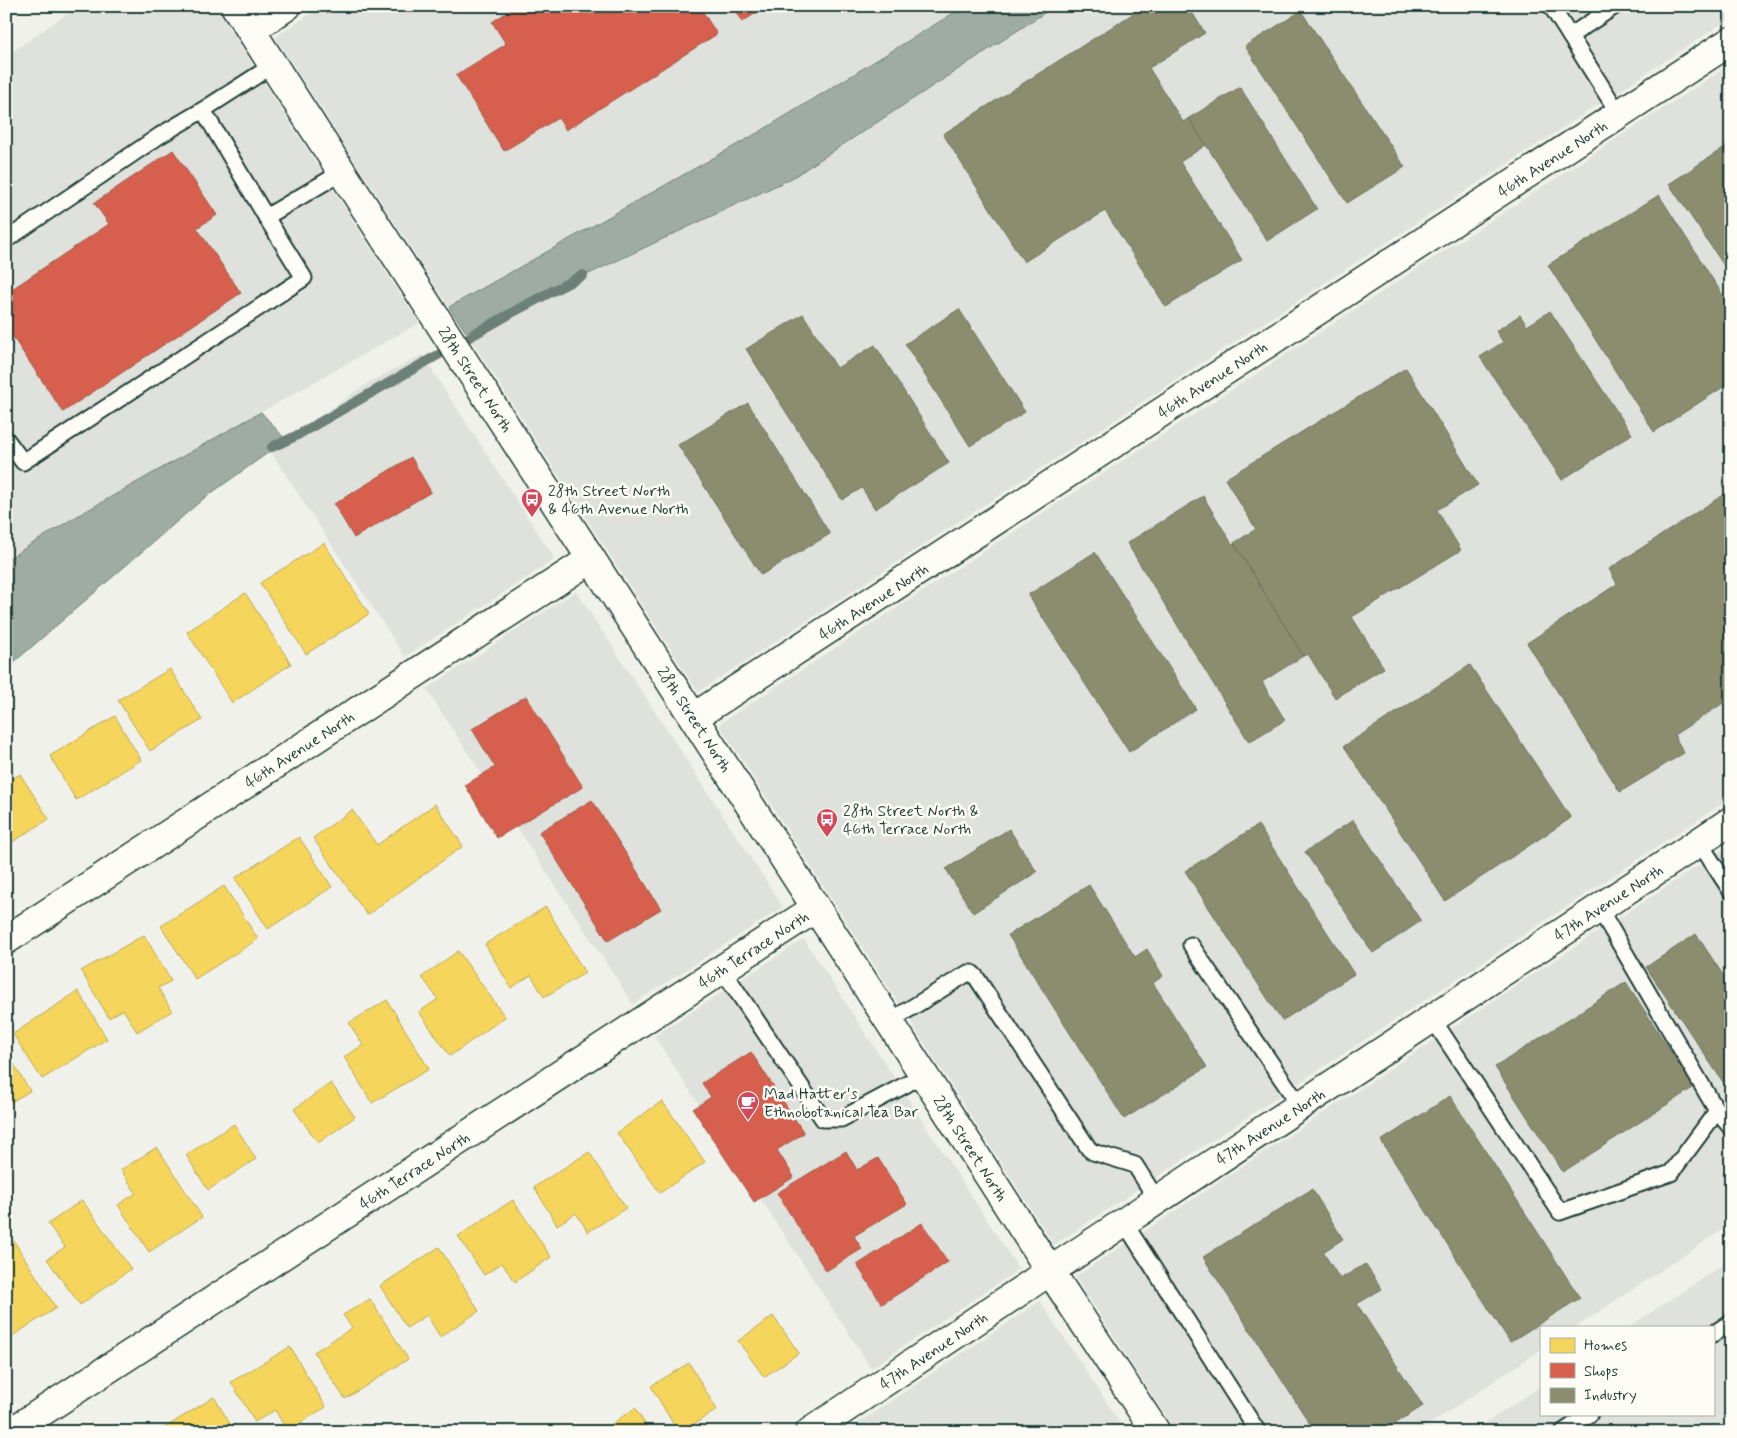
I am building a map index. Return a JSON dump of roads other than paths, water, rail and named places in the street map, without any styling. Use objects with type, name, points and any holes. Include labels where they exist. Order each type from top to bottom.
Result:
[{"type":"street","name":"28th Street North","points":[[235,6],[1050,1271],[1156,1432]]},
{"type":"street","points":[[251,30],[287,6]]},
{"type":"street","name":"46th Avenue North","points":[[694,718],[1619,114],[1728,48]]},
{"type":"street","name":"46th Avenue North","points":[[6,940],[591,559]]},
{"type":"street","name":"47th Avenue North","points":[[810,1432],[1731,821]]},
{"type":"street","name":"46th Terrace North","points":[[11,1432],[816,908]]},
{"type":"lane","points":[[1551,6],[1619,114]]},
{"type":"lane","points":[[1570,36],[1615,6]]},
{"type":"lane","points":[[6,240],[159,136],[273,65]]},
{"type":"lane","points":[[6,439],[23,462],[304,278],[202,110]]},
{"type":"lane","points":[[266,217],[342,172]]},
{"type":"lane","points":[[1698,842],[1731,891]]},
{"type":"lane","points":[[1599,908],[1718,1111],[1731,1128]]},
{"type":"lane","points":[[1191,945],[1300,1106]]},
{"type":"lane","points":[[722,969],[823,1119],[841,1119],[907,1084],[923,1073]]},
{"type":"lane","points":[[890,1021],[968,973],[972,973],[1089,1149],[1093,1152],[1135,1165],[1157,1200]]},
{"type":"lane","points":[[1432,1018],[1560,1212],[1671,1173],[1718,1111]]},
{"type":"lane","points":[[1124,1222],[1258,1432]]},
{"type":"lane","points":[[1714,1333],[1731,1322]]},
{"type":"lane","points":[[1563,1432],[1587,1416]]},
{"type":"waterway","points":[[272,447],[294,437],[515,311],[583,275]]},
{"type":"place","name":"28th Street North & 46th Avenue North","points":[[532,518]]},
{"type":"place","name":"28th Street North & 46th Terrace North","points":[[827,838]]},
{"type":"place","name":"Mad Hatter's Ethnobotanical Tea Bar","points":[[748,1121]]}]
